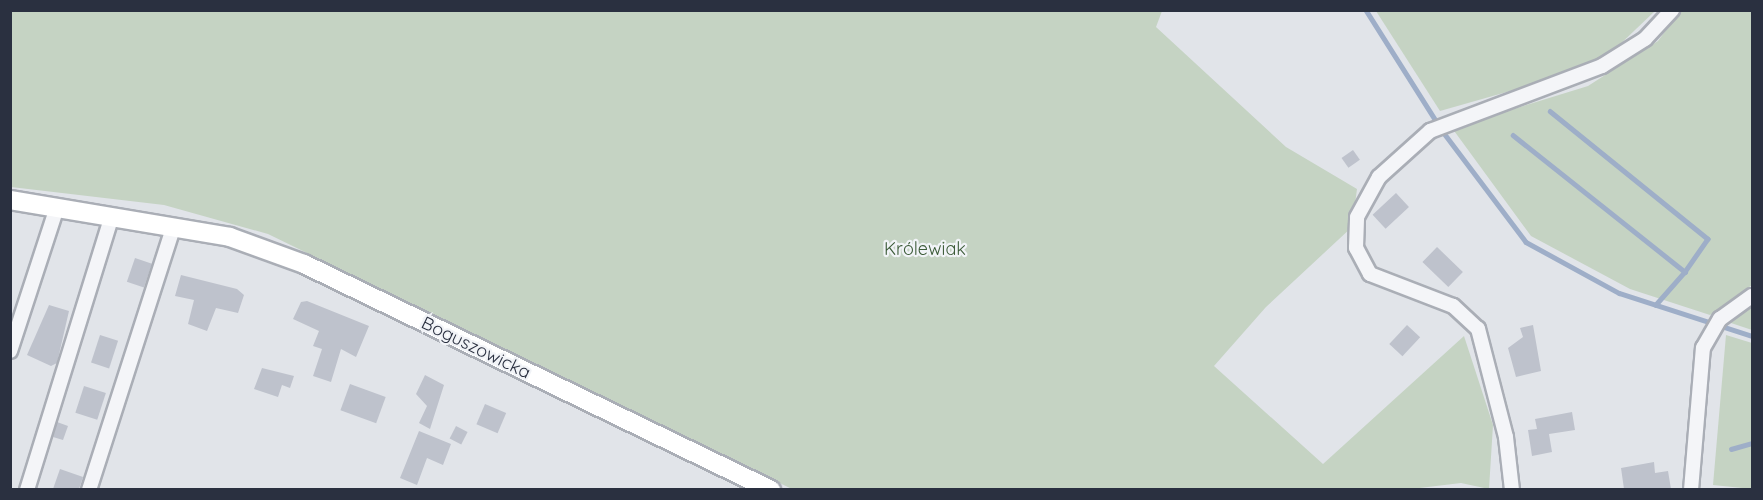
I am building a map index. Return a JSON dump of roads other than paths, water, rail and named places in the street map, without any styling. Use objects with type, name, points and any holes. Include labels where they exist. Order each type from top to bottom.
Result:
[{"type":"street","points":[[1512,489],[1506,436],[1478,329],[1453,306],[1370,274],[1356,248],[1357,218],[1379,177],[1430,131],[1602,66],[1645,39],[1672,10]]},
{"type":"street","name":"Boguszowicka","points":[[10,200],[230,237],[304,264],[771,489]]},
{"type":"street","points":[[10,351],[57,207]]},
{"type":"street","points":[[27,489],[112,216]]},
{"type":"street","points":[[88,489],[174,226]]},
{"type":"street","points":[[1691,489],[1698,371],[1717,323],[1752,296]]},
{"type":"waterway","points":[[1366,10],[1435,119]]},
{"type":"waterway","points":[[1550,111],[1708,239],[1685,272]]},
{"type":"waterway","points":[[1444,133],[1526,242],[1619,293],[1752,336]]},
{"type":"waterway","points":[[1513,135],[1685,272],[1656,305]]},
{"type":"waterway","points":[[1731,449],[1752,443]]},
{"type":"park label","name":"Królewiak","points":[[925,249]]}]
